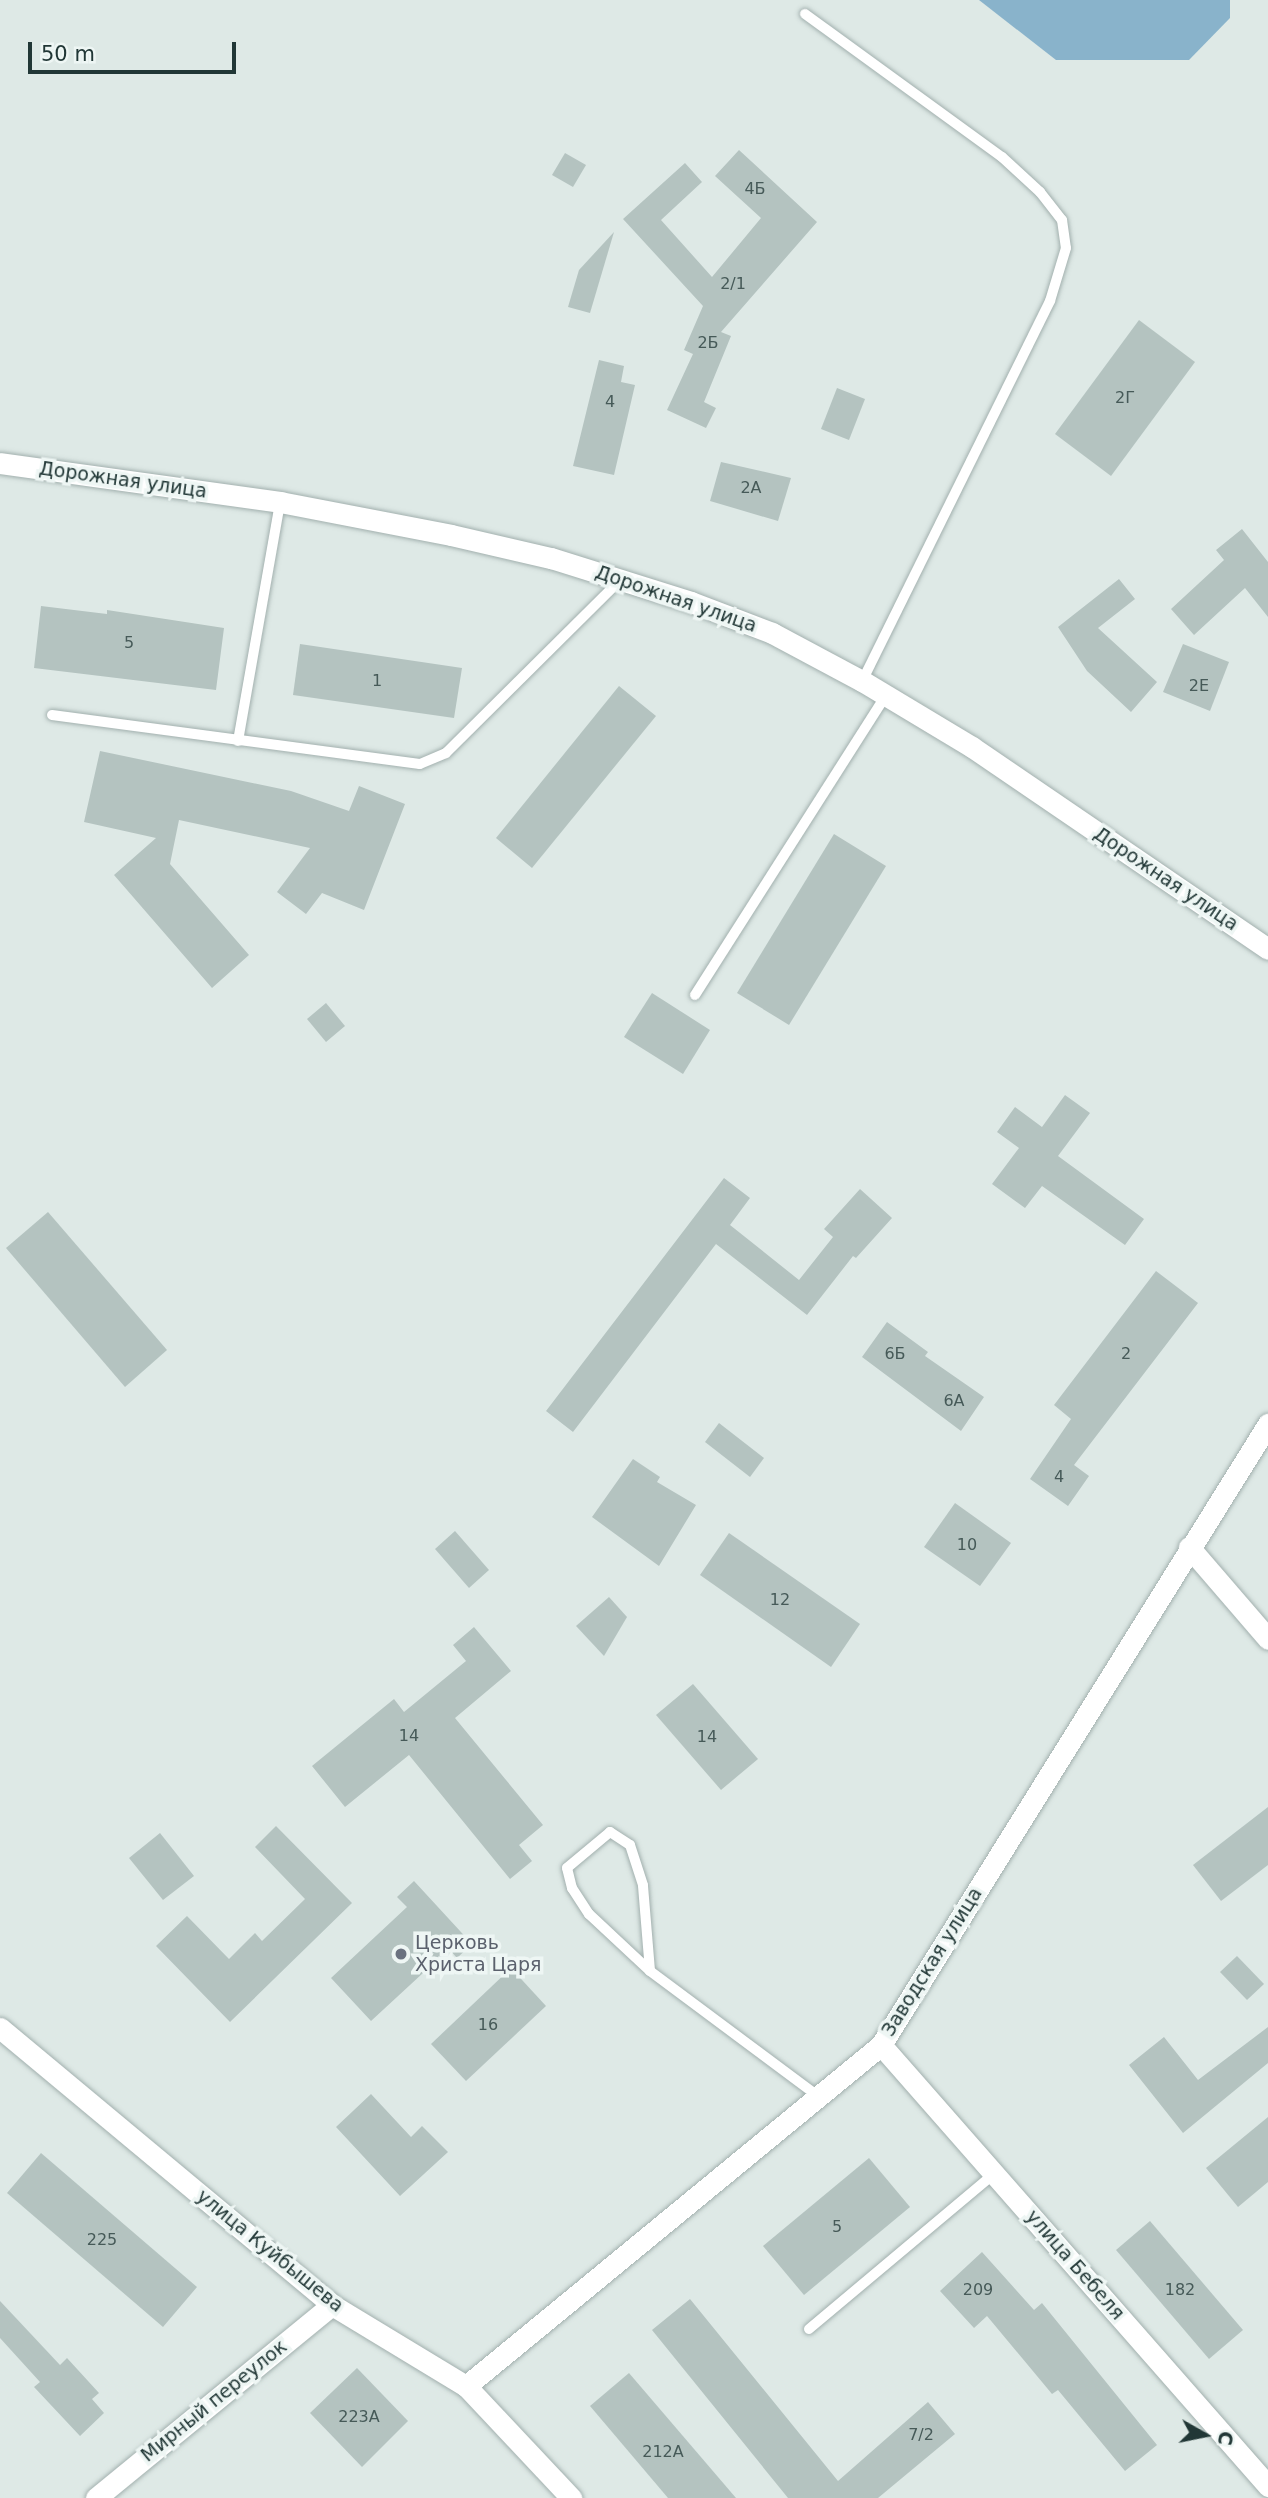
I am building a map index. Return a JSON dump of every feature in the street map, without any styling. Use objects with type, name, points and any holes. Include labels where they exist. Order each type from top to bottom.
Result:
[{"type":"street","name":"Дорожная улица","points":[[0,463],[280,502],[451,536],[622,578],[772,634],[862,681],[972,747],[1268,949]]},
{"type":"street","name":"Заводская улица","points":[[466,2386],[881,2045],[1268,1423]]},
{"type":"street","points":[[1189,1547],[1268,1639]]},
{"type":"street","name":"улица Куйбышева","points":[[0,2028],[332,2305],[466,2386],[571,2498]]},
{"type":"street","name":"улица Бебеля","points":[[881,2045],[1268,2486]]},
{"type":"street","name":"Мирный переулок","points":[[96,2498],[332,2305]]},
{"type":"lane","points":[[805,14],[1002,158],[1040,192],[1062,220],[1066,248],[1045,313],[862,681]]},
{"type":"lane","points":[[238,741],[280,502]]},
{"type":"lane","points":[[52,715],[420,764],[437,760],[622,578]]},
{"type":"lane","points":[[695,995],[886,695]]},
{"type":"lane","points":[[650,1972],[643,1885],[630,1845],[610,1832],[567,1868],[572,1888],[589,1914],[650,1972],[819,2097]]},
{"type":"lane","points":[[809,2329],[994,2174]]},
{"type":"water","points":[[979,0],[1230,0],[1230,18],[1189,60],[1056,60]]},
{"type":"building","points":[[739,150],[817,222],[721,332],[731,336],[704,402],[716,408],[706,428],[667,410],[693,354],[684,350],[703,306],[623,219],[685,163],[702,182],[661,220],[712,277],[761,218],[715,176]]},
{"type":"building","points":[[565,153],[586,165],[573,187],[552,175]]},
{"type":"building","points":[[614,232],[590,313],[568,307],[579,270]]},
{"type":"building","points":[[1139,320],[1195,362],[1111,476],[1055,434]]},
{"type":"building","points":[[599,360],[624,366],[621,382],[635,385],[614,475],[573,466]]},
{"type":"building","points":[[837,388],[865,399],[849,440],[821,429]]},
{"type":"building","points":[[721,462],[791,478],[778,521],[710,501]]},
{"type":"building","points":[[1242,529],[1268,562],[1268,617],[1245,588],[1194,635],[1171,609],[1224,560],[1216,550]]},
{"type":"building","points":[[1119,579],[1135,599],[1098,628],[1157,682],[1131,712],[1087,671],[1058,627]]},
{"type":"building","points":[[41,606],[107,614],[107,610],[224,628],[216,690],[34,668]]},
{"type":"building","points":[[300,644],[462,668],[454,718],[293,695]]},
{"type":"building","points":[[1183,644],[1229,662],[1210,711],[1163,692]]},
{"type":"building","points":[[619,686],[656,716],[532,868],[496,838]]},
{"type":"building","points":[[100,751],[291,791],[349,811],[359,786],[405,804],[364,910],[322,893],[306,914],[277,892],[310,848],[179,820],[170,864],[249,955],[212,988],[114,875],[156,838],[84,822]]},
{"type":"building","points":[[834,834],[886,866],[789,1025],[737,993]]},
{"type":"building","points":[[652,993],[710,1030],[683,1074],[624,1037]]},
{"type":"building","points":[[326,1003],[345,1026],[326,1042],[307,1019]]},
{"type":"building","points":[[1065,1095],[1090,1113],[1058,1156],[1144,1219],[1125,1245],[1042,1186],[1025,1208],[992,1184],[1019,1148],[997,1132],[1015,1107],[1042,1127]]},
{"type":"building","points":[[724,1178],[750,1198],[730,1225],[799,1280],[833,1237],[824,1229],[860,1189],[892,1218],[856,1258],[853,1256],[807,1315],[716,1244],[573,1432],[546,1411]]},
{"type":"building","points":[[48,1212],[167,1350],[125,1387],[6,1248]]},
{"type":"building","points":[[1156,1271],[1198,1303],[1074,1465],[1089,1476],[1068,1506],[1030,1479],[1071,1419],[1054,1405]]},
{"type":"building","points":[[887,1322],[928,1352],[925,1356],[984,1397],[961,1431],[862,1357]]},
{"type":"building","points":[[719,1423],[764,1458],[750,1477],[705,1442]]},
{"type":"building","points":[[633,1459],[660,1477],[657,1482],[696,1505],[659,1566],[592,1517]]},
{"type":"building","points":[[955,1503],[1011,1543],[980,1586],[924,1547]]},
{"type":"building","points":[[455,1531],[489,1570],[469,1588],[435,1549]]},
{"type":"building","points":[[729,1533],[860,1624],[831,1667],[700,1575]]},
{"type":"building","points":[[609,1597],[627,1617],[604,1656],[576,1626]]},
{"type":"building","points":[[474,1627],[511,1671],[455,1718],[543,1825],[519,1845],[532,1861],[510,1879],[409,1755],[345,1807],[312,1766],[394,1699],[404,1712],[466,1661],[453,1645]]},
{"type":"building","points":[[693,1684],[758,1759],[721,1790],[656,1715]]},
{"type":"building","points":[[1268,1807],[1268,1865],[1221,1901],[1193,1865]]},
{"type":"building","points":[[276,1826],[352,1903],[230,2022],[156,1946],[187,1916],[229,1959],[255,1933],[262,1941],[305,1899],[255,1847]]},
{"type":"building","points":[[160,1833],[194,1876],[163,1900],[129,1858]]},
{"type":"building","name":"Церковь Христа Царя","points":[[414,1881],[472,1944],[457,1958],[449,1949],[371,2021],[331,1978],[407,1907],[397,1897]]},
{"type":"building","points":[[1237,1956],[1264,1984],[1247,2000],[1220,1972]]},
{"type":"building","points":[[511,1968],[546,2006],[466,2081],[431,2044]]},
{"type":"building","points":[[1268,2027],[1268,2063],[1183,2133],[1129,2065],[1164,2037],[1198,2080]]},
{"type":"building","points":[[371,2094],[411,2137],[422,2126],[448,2152],[400,2196],[336,2127]]},
{"type":"building","points":[[1268,2117],[1268,2182],[1238,2207],[1206,2168]]},
{"type":"building","points":[[41,2153],[197,2287],[163,2327],[7,2193]]},
{"type":"building","points":[[869,2158],[910,2207],[804,2295],[763,2246]]},
{"type":"building","points":[[1150,2221],[1243,2330],[1209,2359],[1116,2250]]},
{"type":"building","points":[[982,2252],[1034,2310],[1042,2303],[1157,2445],[1125,2471],[1058,2390],[1052,2394],[987,2316],[974,2328],[940,2291]]},
{"type":"building","points":[[690,2299],[838,2481],[928,2402],[955,2434],[878,2498],[788,2498],[652,2330]]},
{"type":"building","points":[[0,2301],[60,2365],[67,2358],[99,2393],[92,2399],[104,2413],[80,2436],[34,2387],[40,2382],[0,2338]]},
{"type":"building","points":[[357,2368],[408,2421],[362,2467],[310,2413]]},
{"type":"building","points":[[629,2373],[736,2498],[668,2498],[590,2406]]},
{"type":"place","name":"Церковь Христа Царя","points":[[401,1954]]}]
